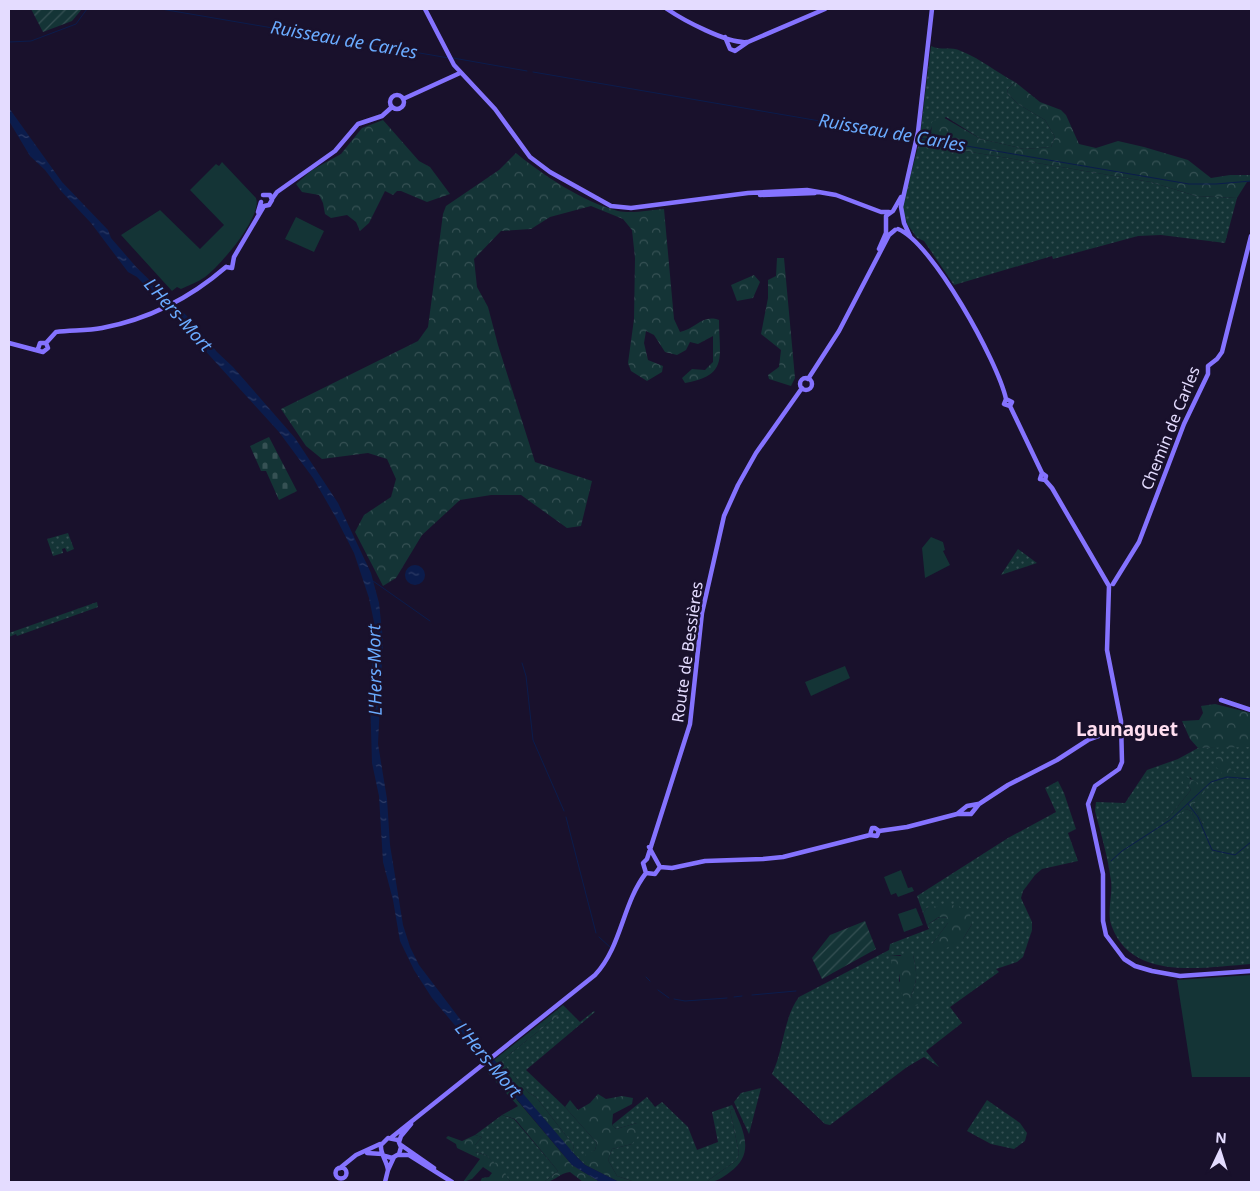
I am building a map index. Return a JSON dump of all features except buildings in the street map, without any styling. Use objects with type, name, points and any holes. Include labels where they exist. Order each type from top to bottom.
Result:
[{"type":"street","points":[[425,9],[439,41],[458,71],[495,109],[536,162],[611,206],[632,208],[731,196],[812,190],[826,193],[869,209],[902,214]]},
{"type":"street","points":[[667,9],[693,24],[736,42],[738,48]]},
{"type":"street","points":[[725,37],[731,50],[825,9]]},
{"type":"street","points":[[910,236],[902,214],[904,191],[917,139],[932,9]]},
{"type":"street","points":[[729,44],[748,42]]},
{"type":"street","points":[[403,99],[458,71]]},
{"type":"street","points":[[392,107],[390,102],[393,97],[398,96],[403,99]]},
{"type":"street","points":[[9,343],[38,349],[40,343],[46,343],[56,332],[102,328],[141,319],[183,300],[206,285],[226,267],[226,262],[231,262],[268,196],[277,192],[335,151],[358,124],[382,116],[392,107],[401,108],[403,99]]},
{"type":"street","points":[[874,262],[891,211],[904,191]]},
{"type":"street","points":[[262,204],[270,204],[268,196]]},
{"type":"street","points":[[869,209],[886,223],[910,236],[923,248],[943,274],[997,371],[1006,399],[1012,402],[1010,406],[1042,473],[1046,474],[1045,480],[1110,583],[1106,650],[1122,728],[1123,753],[1121,766],[1095,786],[1088,804],[1103,874],[1104,916],[1108,934],[1124,959],[1140,968],[1175,976],[1251,971]]},
{"type":"street","points":[[808,378],[811,382],[810,388],[806,390],[802,388],[801,380],[808,378],[839,331],[889,235],[904,223]]},
{"type":"street","name":"Chemin de Carles","points":[[1110,583],[1139,542],[1184,424],[1208,374],[1208,366],[1218,359],[1222,352],[1251,236]]},
{"type":"street","name":"Route de Bessières","points":[[647,859],[687,736],[702,613],[724,516],[756,453],[802,388]]},
{"type":"street","points":[[1221,700],[1251,710]]},
{"type":"street","points":[[660,868],[672,868],[699,861],[783,857],[870,835],[872,828],[876,828],[879,831],[907,827],[956,814],[972,808],[1008,785],[1056,760],[1088,740],[1122,728]]},
{"type":"street","points":[[965,811],[971,814],[972,808]]},
{"type":"street","points":[[649,848],[660,868]]},
{"type":"street","points":[[646,873],[643,866],[647,859],[654,859]]},
{"type":"street","points":[[646,873],[655,874],[660,868]]},
{"type":"street","points":[[336,1182],[336,1170],[356,1156],[381,1143],[386,1138],[392,1137],[417,1118],[603,967],[612,951],[635,889],[646,873]]},
{"type":"street","points":[[385,1182],[388,1170],[401,1149],[400,1143],[403,1134],[417,1118]]},
{"type":"street","points":[[392,1137],[406,1150],[430,1164],[438,1173]]},
{"type":"street","points":[[381,1143],[388,1170]]},
{"type":"street","points":[[336,1176],[341,1180],[348,1165],[359,1156],[372,1152],[383,1155],[409,1155],[452,1182]]},
{"type":"street","points":[[340,1168],[345,1171]]},
{"type":"green space","points":[[31,9],[82,9],[72,21],[43,32]]},
{"type":"green space","points":[[931,46],[961,51],[1015,82],[1008,89],[1007,93],[1018,104],[1045,120],[1055,137],[1051,147],[1024,149],[981,139],[946,117],[932,126],[930,131],[935,139],[959,150],[1151,182],[1196,196],[1237,198],[1225,243],[1161,235],[1138,236],[1053,259],[1052,256],[954,285],[924,241],[917,238],[907,224],[902,207],[919,143]]},
{"type":"green space","points":[[1015,82],[1040,102],[1061,110],[1066,115],[1079,144],[1096,148],[1118,141],[1188,160],[1211,178],[1230,175],[1251,175],[1251,181],[1247,182],[1237,198],[1196,196],[1151,182],[959,150],[931,135],[932,122],[941,116],[981,139],[1024,149],[1051,147],[1055,137],[1045,120],[1018,104],[1007,93],[1008,89]]},
{"type":"green space","points":[[383,120],[419,161],[430,167],[450,194],[427,202],[401,191],[397,191],[393,195],[385,191],[369,223],[360,231],[356,222],[347,215],[331,218],[325,214],[319,195],[302,192],[296,184],[312,170],[341,154],[362,128]]},
{"type":"green space","points":[[516,153],[564,187],[605,207],[629,212],[664,209],[674,319],[680,332],[703,320],[719,320],[719,362],[709,375],[699,380],[685,383],[682,378],[692,369],[705,370],[713,362],[713,336],[698,344],[690,342],[686,350],[677,355],[665,352],[654,335],[646,331],[644,343],[648,360],[663,366],[662,372],[647,381],[631,371],[628,363],[634,319],[635,258],[632,230],[623,219],[591,206],[550,217],[531,229],[501,231],[474,259],[477,287],[488,307],[535,462],[592,481],[581,526],[567,528],[521,495],[491,495],[460,500],[422,535],[396,578],[383,586],[355,532],[364,515],[391,497],[396,479],[387,459],[368,453],[322,459],[306,446],[281,409],[418,341],[428,327],[443,214],[446,206],[499,170]]},
{"type":"green space","points":[[222,162],[256,198],[253,216],[239,240],[212,271],[196,282],[181,289],[177,287],[172,291],[121,235],[160,210],[200,249],[224,225],[190,190],[216,164],[219,166]]},
{"type":"green space","points":[[296,217],[324,231],[314,252],[285,239]]},
{"type":"green space","points":[[777,258],[784,258],[795,378],[791,386],[769,379],[768,375],[779,367],[781,350],[761,334],[768,298],[768,280],[776,276]]},
{"type":"green space","points":[[754,275],[760,282],[753,298],[737,301],[731,285]]},
{"type":"green space","points":[[269,437],[297,491],[279,500],[266,471],[261,471],[250,446]]},
{"type":"green space","points":[[68,533],[74,549],[67,552],[65,548],[62,549],[63,553],[53,556],[47,539]]},
{"type":"green space","points":[[931,537],[943,542],[945,550],[943,551],[950,565],[925,578],[922,548]]},
{"type":"green space","points":[[1018,549],[1037,563],[1001,575]]},
{"type":"green space","points":[[97,602],[98,607],[17,636],[16,634],[9,637],[9,633]]},
{"type":"green space","points":[[845,666],[850,678],[811,696],[805,682]]},
{"type":"green space","points":[[1215,704],[1251,713],[1251,747],[1198,748],[1190,739],[1182,721],[1199,720],[1203,713],[1201,706]]},
{"type":"green space","points":[[1251,747],[1251,964],[1192,968],[1153,964],[1136,956],[1122,945],[1110,922],[1111,881],[1095,811],[1096,802],[1125,803],[1147,770],[1178,759],[1198,748]],"holes":[[[1190,777],[1195,783],[1199,795],[1193,805],[1203,824],[1200,829],[1191,811],[1186,809],[1163,821],[1169,817],[1191,790],[1188,785]]]},
{"type":"green space","points":[[1216,754],[1224,757],[1232,771],[1244,774],[1246,777],[1243,779],[1231,777],[1222,779],[1222,773],[1216,767]]},
{"type":"green space","points":[[1183,775],[1202,785],[1205,791],[1193,805],[1203,824],[1200,830],[1191,811],[1186,809],[1167,825],[1163,821],[1169,817],[1191,790],[1188,785],[1183,783]]},
{"type":"green space","points":[[1058,781],[1064,793],[1076,829],[1068,833],[1078,861],[1042,869],[1023,891],[1021,898],[1032,922],[1032,930],[1023,957],[1017,962],[996,969],[999,972],[950,1007],[962,1023],[926,1051],[939,1067],[924,1057],[907,1067],[830,1125],[825,1124],[772,1074],[790,1015],[799,997],[889,950],[890,944],[929,929],[927,925],[940,917],[948,918],[948,923],[932,944],[963,939],[972,924],[928,907],[923,913],[917,896],[1008,838],[1056,812],[1045,788]],"holes":[[[890,955],[913,955],[916,976],[911,996],[917,1005],[899,981],[900,973]]]},
{"type":"green space","points":[[901,870],[908,888],[912,887],[914,891],[898,897],[896,893],[891,895],[884,877]]},
{"type":"green space","points":[[959,906],[970,914],[972,924],[963,939],[939,952],[932,944],[948,923],[948,918],[939,917],[927,925],[923,913],[928,907]]},
{"type":"green space","points":[[916,908],[923,925],[904,932],[898,914]]},
{"type":"green space","points":[[865,921],[876,949],[822,979],[812,958],[830,935]]},
{"type":"green space","points":[[907,952],[913,955],[916,971],[915,985],[911,996],[918,1005],[911,1007],[900,991],[900,974],[892,965],[890,955],[900,956]]},
{"type":"green space","points":[[1251,975],[1251,1077],[1192,1077],[1177,980]]},
{"type":"green space","points":[[563,1005],[580,1022],[595,1012],[526,1070],[565,1107],[597,1143],[595,1150],[586,1156],[585,1165],[572,1152],[574,1146],[536,1097],[529,1093],[501,1061],[560,1014],[557,1010]]},
{"type":"green space","points":[[557,1010],[560,1014],[501,1061],[529,1093],[536,1097],[574,1146],[572,1152],[494,1060]]},
{"type":"green space","points":[[488,1066],[572,1165],[600,1182],[583,1182],[570,1172],[551,1181],[544,1182],[558,1171],[515,1119],[502,1115],[518,1106],[487,1072]]},
{"type":"green space","points":[[761,1088],[749,1134],[734,1102],[741,1093]]},
{"type":"green space","points":[[598,1094],[606,1099],[622,1096],[633,1098],[632,1104],[613,1114],[612,1125],[616,1129],[637,1123],[646,1125],[632,1144],[612,1149],[608,1160],[617,1176],[635,1182],[619,1182],[585,1165],[585,1155],[595,1150],[597,1143],[565,1107],[570,1100],[578,1110],[590,1103]]},
{"type":"green space","points":[[647,1097],[655,1107],[662,1102],[688,1127],[697,1150],[718,1142],[712,1112],[732,1105],[734,1109],[730,1110],[739,1153],[737,1160],[706,1182],[635,1182],[617,1176],[608,1160],[612,1149],[632,1144],[637,1123],[616,1129],[612,1125]]},
{"type":"green space","points":[[987,1100],[1020,1123],[1027,1133],[1025,1141],[1014,1149],[991,1144],[967,1131]]},
{"type":"green space","points":[[734,1109],[744,1134],[745,1150],[743,1158],[738,1165],[724,1176],[706,1182],[737,1160],[739,1153],[730,1110]]},
{"type":"green space","points":[[502,1115],[514,1119],[558,1171],[544,1182],[511,1182],[486,1155],[475,1152],[475,1145],[482,1137],[475,1135]]},
{"type":"green space","points":[[475,1135],[482,1137],[475,1145],[475,1152],[486,1155],[494,1163],[499,1162],[511,1182],[480,1182],[482,1178],[489,1177],[492,1173],[483,1167],[472,1179],[463,1182],[480,1159],[457,1148],[456,1144],[446,1138],[448,1136],[462,1141]]},
{"type":"water","name":"L'Hers-Mort","points":[[9,108],[62,182],[108,230],[111,238],[137,268],[189,318],[217,352],[233,367],[295,438],[338,503],[371,573],[379,603],[383,640],[378,744],[387,799],[390,845],[403,925],[410,947],[419,965],[463,1023],[575,1155],[585,1165],[619,1182],[600,1182],[572,1165],[432,998],[414,970],[400,941],[393,900],[383,862],[379,796],[372,763],[370,695],[375,627],[369,598],[354,553],[335,516],[313,478],[279,432],[161,302],[137,277],[128,272],[91,223],[61,191],[45,170],[30,156],[9,121]]},
{"type":"water","points":[[415,565],[422,568],[425,575],[422,582],[415,585],[408,582],[405,575],[408,568]]},
{"type":"waterway","points":[[9,42],[31,41],[76,24],[87,9]]},
{"type":"waterway","name":"Ruisseau de Carles","points":[[161,9],[449,58]]},
{"type":"waterway","name":"Ruisseau de Carles","points":[[453,58],[527,71]]},
{"type":"waterway","name":"Ruisseau de Carles","points":[[533,72],[1189,184],[1251,181]]},
{"type":"waterway","points":[[373,581],[430,621]]},
{"type":"waterway","points":[[522,663],[526,676],[533,740],[564,811]]},
{"type":"waterway","points":[[1111,861],[1122,851],[1170,820],[1211,782],[1227,777],[1251,779]]},
{"type":"waterway","points":[[1188,804],[1198,817],[1212,850],[1235,855],[1251,842]]},
{"type":"waterway","points":[[566,817],[596,933]]},
{"type":"waterway","points":[[599,937],[611,948]]},
{"type":"waterway","points":[[646,977],[650,981]]},
{"type":"waterway","points":[[658,990],[669,998]]},
{"type":"waterway","points":[[752,995],[796,991]]},
{"type":"waterway","points":[[734,997],[742,996]]},
{"type":"waterway","points":[[674,999],[685,1001],[727,998]]},
{"type":"district","name":"Launaguet","points":[[1127,729]]}]
